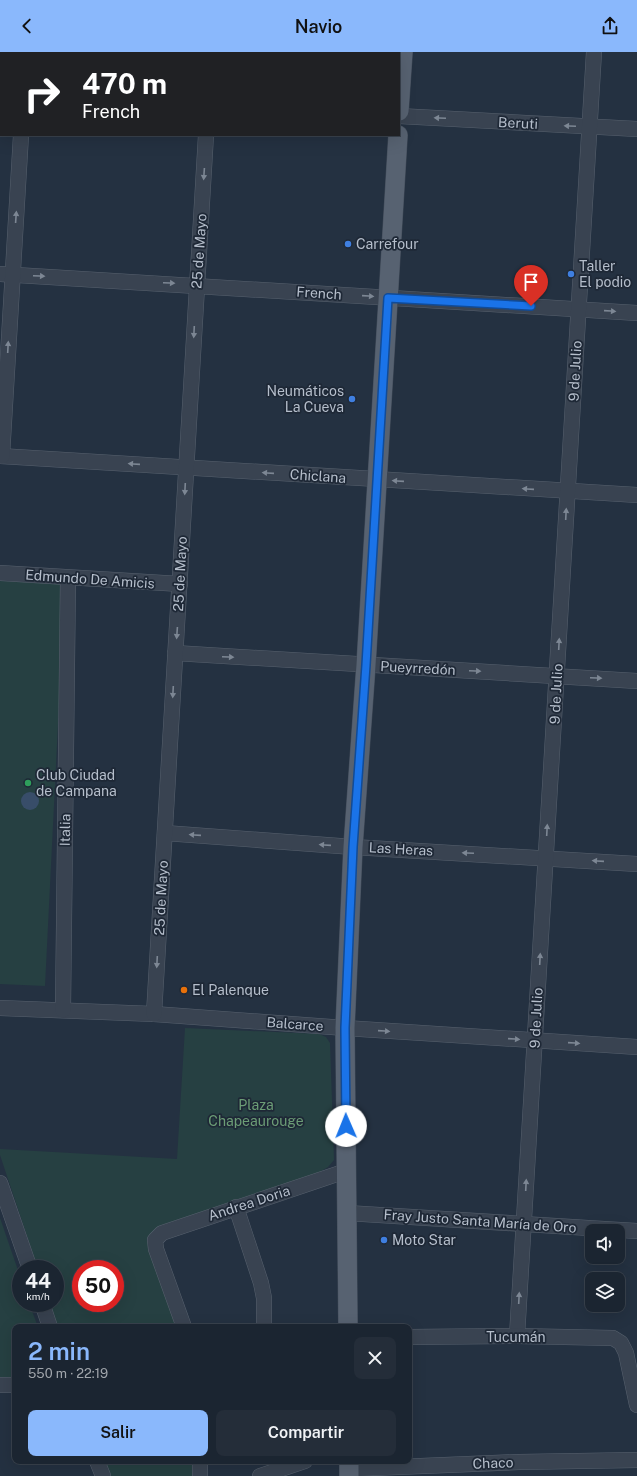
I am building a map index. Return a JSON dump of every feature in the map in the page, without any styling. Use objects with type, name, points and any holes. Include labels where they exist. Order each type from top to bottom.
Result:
[{"type":"main road","points":[[400,96],[403,52]]},
{"type":"main road","points":[[348,1324],[345,1028],[353,847],[366,665],[398,136]]},
{"type":"street","name":"9 de Julio","points":[[517,1336],[594,52]]},
{"type":"street","name":"Beruti","points":[[400,116],[637,129]]},
{"type":"street","points":[[1,456],[6,274],[21,136]]},
{"type":"street","name":"25 de Mayo","points":[[154,1014],[206,136]]},
{"type":"street","name":"French","points":[[6,274],[637,313]]},
{"type":"street","name":"Chiclana","points":[[1,456],[637,496]]},
{"type":"street","name":"Edmundo De Amicis","points":[[0,573],[180,584]]},
{"type":"street","name":"Italia","points":[[63,1010],[68,578]]},
{"type":"street","name":"Pueyrredón","points":[[175,654],[637,681]]},
{"type":"street","name":"Las Heras","points":[[165,833],[353,847],[637,864]]},
{"type":"street","name":"Balcarce","points":[[0,1008],[154,1014],[637,1047]]},
{"type":"street","name":"Andrea Doria","points":[[183,1324],[156,1249],[155,1240],[162,1233],[346,1171]]},
{"type":"street","points":[[0,1183],[27,1260]]},
{"type":"street","points":[[236,1207],[261,1283],[264,1298],[264,1324]]},
{"type":"street","name":"Fray Justo Santa María de Oro","points":[[347,1212],[637,1231]]},
{"type":"street","points":[[45,1312],[49,1324]]},
{"type":"street","name":"Tucumán","points":[[412,1337],[517,1336],[612,1338],[621,1343],[626,1353],[637,1405]]},
{"type":"street","points":[[0,1385],[12,1385]]},
{"type":"street","name":"Chaco","points":[[349,1469],[520,1469],[637,1460]]},
{"type":"street","points":[[99,1464],[103,1476]]},
{"type":"street","points":[[200,1464],[200,1476]]},
{"type":"street","points":[[264,1470],[291,1464]]},
{"type":"green space","name":"Club Ciudad de Campana","points":[[0,581],[65,583],[45,986],[0,984]]},
{"type":"green space","name":"Plaza Chapeaurouge","points":[[185,1028],[319,1034],[326,1037],[330,1043],[334,1160],[328,1167],[318,1173],[162,1225],[154,1232],[177,1324],[56,1324],[52,1312],[64,1312],[64,1260],[35,1260],[0,1155],[0,1149],[177,1159]]},
{"type":"green space","points":[[0,1218],[14,1260],[12,1260],[12,1312],[32,1312],[37,1324],[12,1324],[12,1377],[0,1377]]},
{"type":"green space","points":[[105,1464],[194,1464],[195,1476],[109,1476]]},
{"type":"water","points":[[30,792],[34,793],[38,797],[38,805],[34,809],[30,810],[26,809],[22,805],[21,801],[22,797],[26,793]]},
{"type":"place","name":"Carrefour","points":[[348,244]]},
{"type":"place","name":"Taller El podio","points":[[571,274]]},
{"type":"place","name":"Neumáticos La Cueva","points":[[352,399]]},
{"type":"place","name":"Club Ciudad de Campana","points":[[28,783]]},
{"type":"place","name":"El Palenque","points":[[184,990]]},
{"type":"place","name":"Moto Star","points":[[384,1240]]},
{"type":"route","points":[[346,1126],[345,1028],[353,847],[366,665],[388,298],[531,306]]}]
